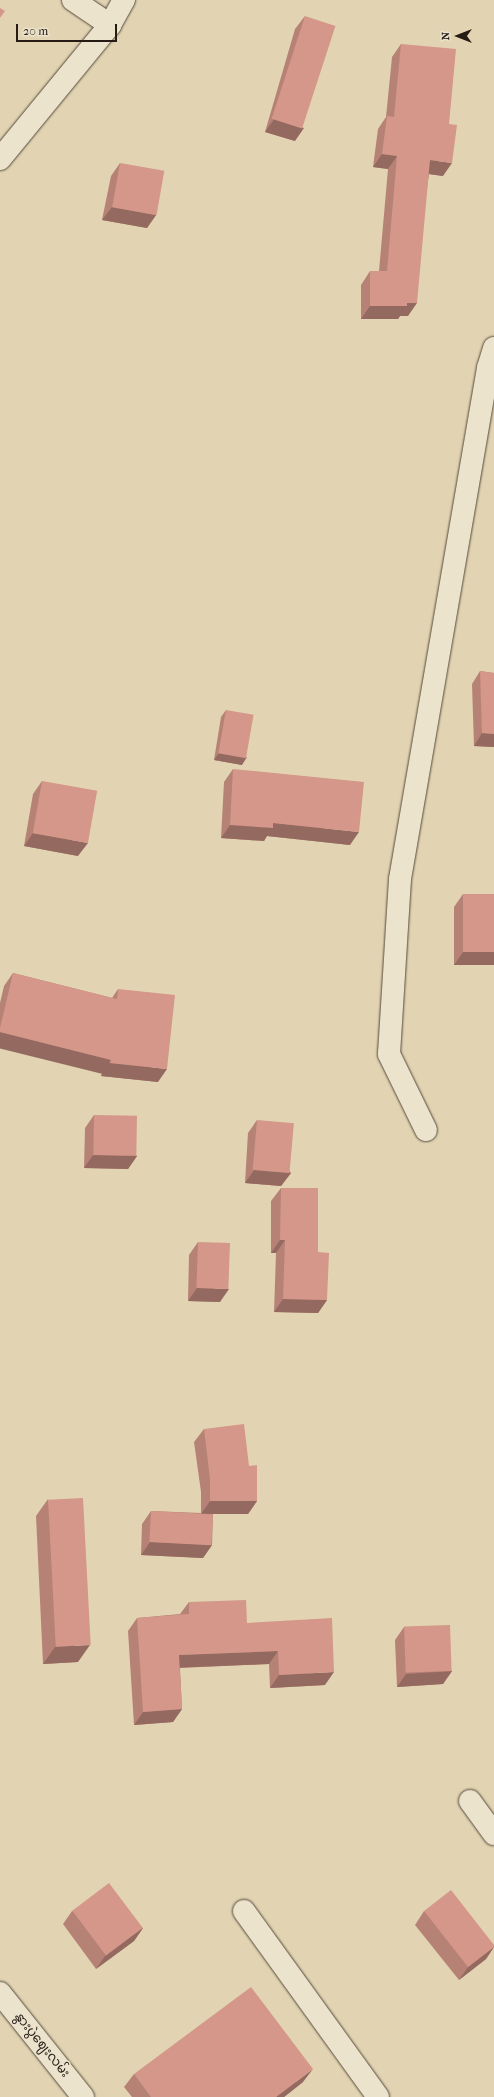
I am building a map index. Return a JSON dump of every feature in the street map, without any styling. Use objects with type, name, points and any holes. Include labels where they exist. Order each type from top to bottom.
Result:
[{"type":"street","points":[[73,0],[110,25]]},
{"type":"street","points":[[0,159],[110,25],[124,0]]},
{"type":"street","points":[[426,1130],[389,1054],[400,879],[486,376],[494,348]]},
{"type":"street","points":[[470,1801],[494,1834]]},
{"type":"street","points":[[244,1911],[378,2097]]},
{"type":"street","name":"နွားပွဲဈေးလမ်း","points":[[0,1993],[82,2097]]},
{"type":"building","points":[[0,8],[5,11],[0,18]]},
{"type":"building","points":[[305,16],[335,26],[302,129],[272,119]]},
{"type":"building","points":[[401,44],[456,49],[449,124],[457,125],[452,163],[430,160],[417,303],[407,303],[407,306],[370,306],[370,271],[387,271],[397,156],[382,154],[387,116],[394,117]]},
{"type":"building","points":[[120,163],[164,171],[157,215],[112,207]]},
{"type":"building","points":[[480,671],[494,673],[494,734],[482,733]]},
{"type":"building","points":[[226,710],[254,715],[246,758],[218,753]]},
{"type":"building","points":[[233,769],[364,782],[359,832],[273,823],[273,828],[230,825]]},
{"type":"building","points":[[42,781],[97,791],[88,843],[33,833]]},
{"type":"building","points":[[463,894],[494,894],[494,952],[463,952]]},
{"type":"building","points":[[13,973],[117,999],[118,989],[175,995],[167,1069],[110,1063],[111,1060],[0,1032]]},
{"type":"building","points":[[94,1115],[137,1116],[136,1156],[93,1155]]},
{"type":"building","points":[[257,1120],[294,1123],[290,1173],[253,1170]]},
{"type":"building","points":[[281,1188],[318,1188],[318,1252],[329,1253],[327,1300],[283,1299],[285,1240],[280,1240]]},
{"type":"building","points":[[198,1242],[230,1243],[228,1289],[196,1288]]},
{"type":"building","points":[[244,1424],[249,1466],[257,1465],[257,1501],[210,1501],[210,1479],[204,1429]]},
{"type":"building","points":[[83,1498],[91,1645],[56,1647],[48,1500]]},
{"type":"building","points":[[151,1511],[213,1514],[211,1545],[149,1542]]},
{"type":"building","points":[[246,1600],[247,1623],[332,1618],[334,1672],[279,1675],[278,1651],[179,1655],[182,1709],[143,1712],[137,1618],[189,1614],[189,1602]]},
{"type":"building","points":[[450,1625],[452,1671],[406,1673],[404,1627]]},
{"type":"building","points":[[109,1883],[143,1928],[106,1955],[72,1911]]},
{"type":"building","points":[[451,1890],[494,1945],[494,1947],[468,1967],[424,1911]]},
{"type":"building","points":[[251,1987],[313,2069],[276,2097],[151,2097],[134,2074]]}]
